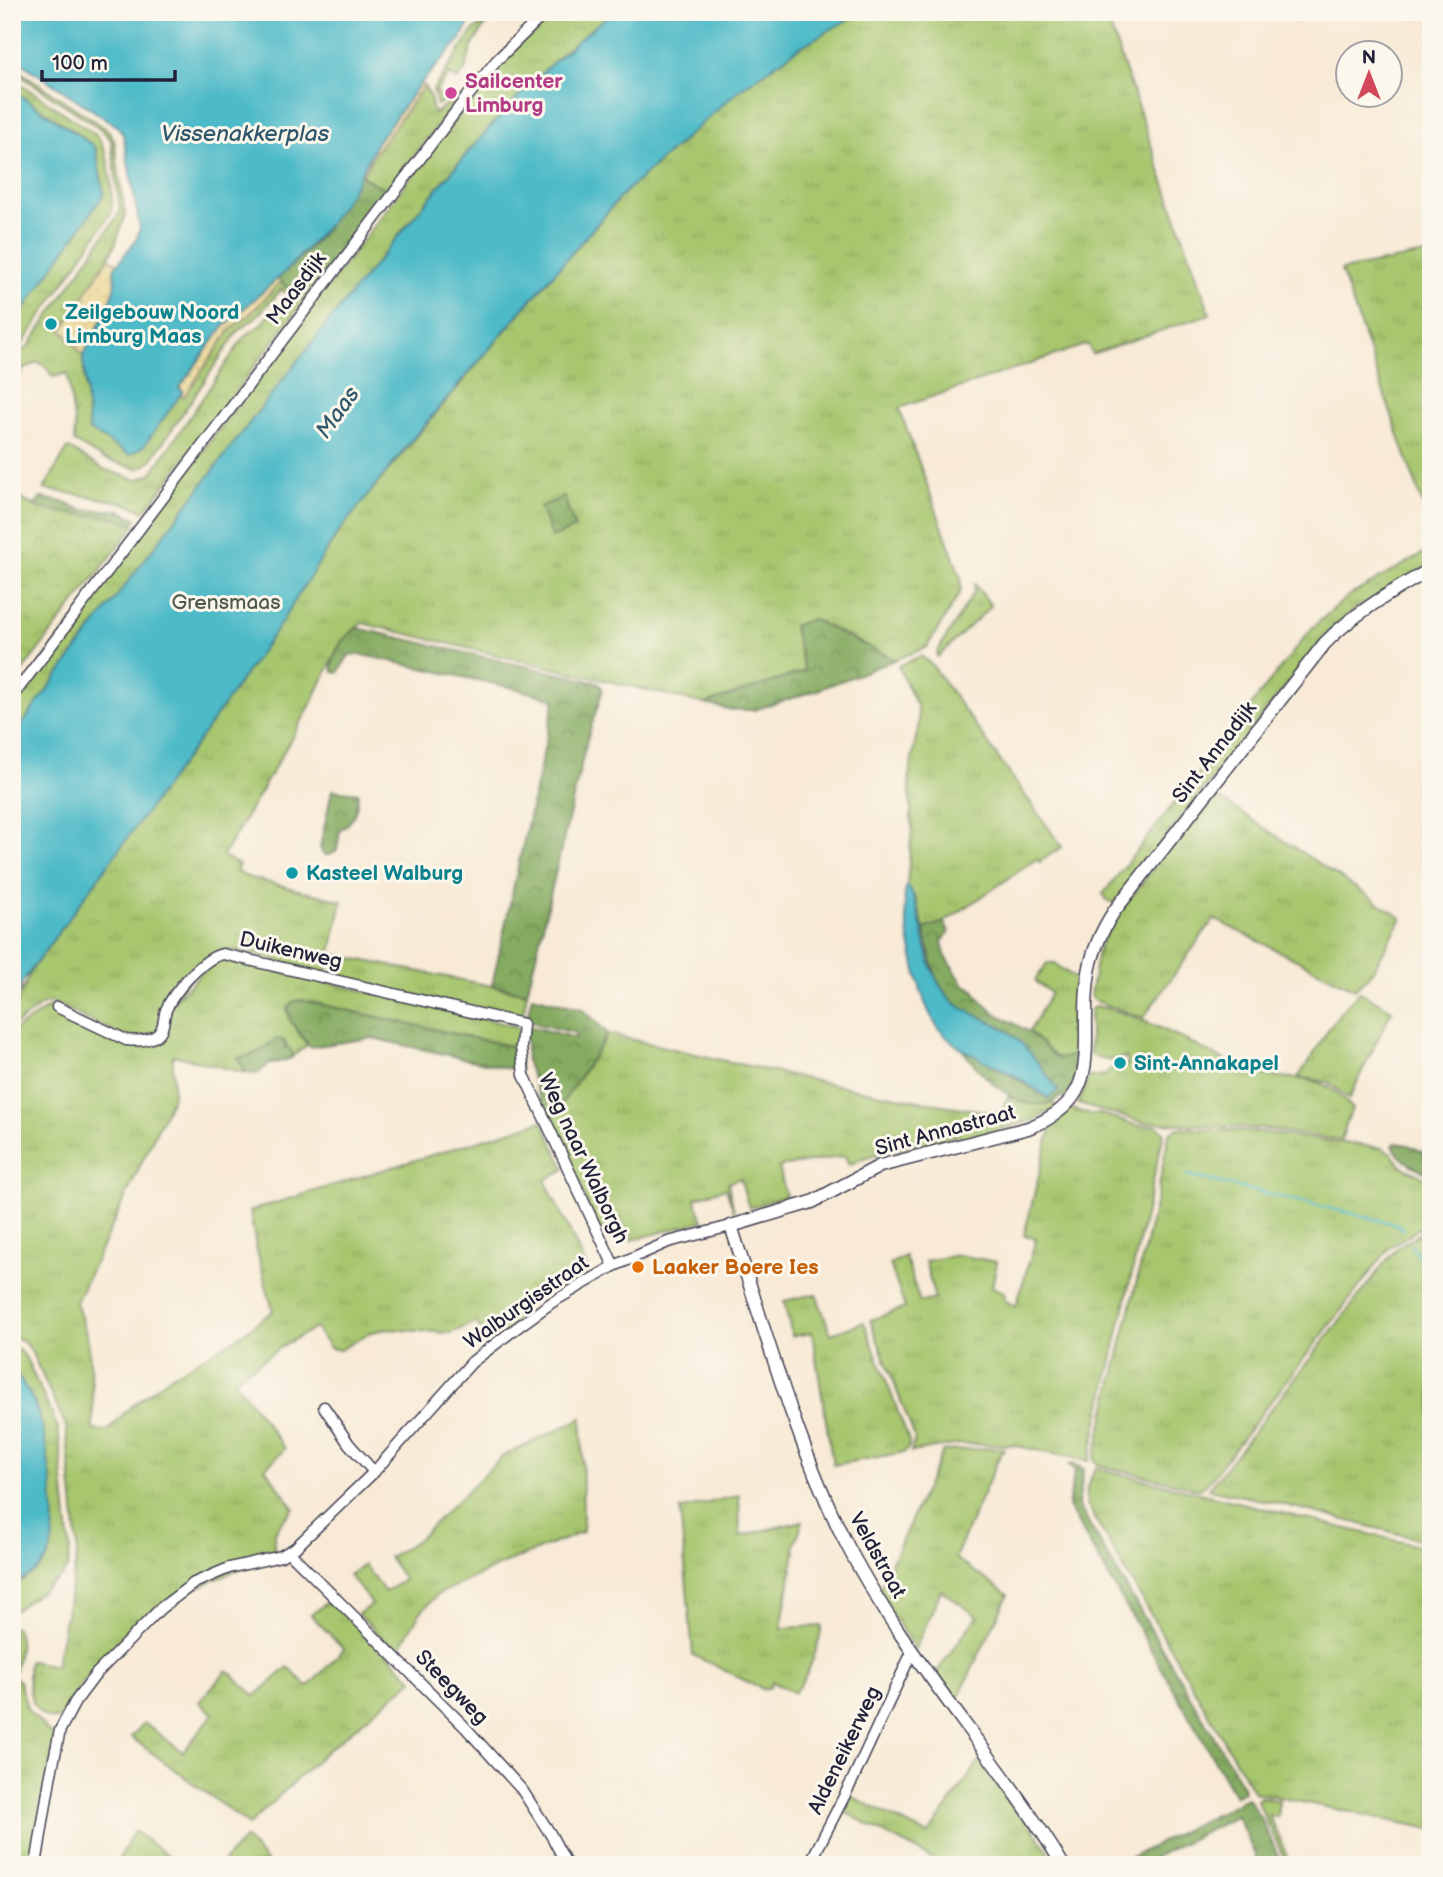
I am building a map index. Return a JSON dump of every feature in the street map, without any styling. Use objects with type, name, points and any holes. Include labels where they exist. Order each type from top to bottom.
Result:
[{"type":"street","name":"Maasdijk","points":[[12,697],[463,102],[497,60],[546,12]]},
{"type":"street","name":"Sint Annadijk","points":[[1086,1003],[1093,956],[1101,934],[1115,910],[1312,657],[1348,622],[1431,569]]},
{"type":"street","name":"Duikenweg","points":[[57,1007],[125,1040],[136,1041],[153,1037],[162,1030],[167,1007],[190,977],[206,962],[223,954],[523,1024]]},
{"type":"street","name":"Sint Annastraat","points":[[731,1226],[804,1205],[880,1166],[1010,1133],[1048,1120],[1070,1102],[1081,1080],[1086,1049],[1086,1003]]},
{"type":"street","name":"Weg naar Walborgh","points":[[523,1024],[521,1047],[524,1075],[614,1266]]},
{"type":"street","name":"Walburgisstraat","points":[[289,1552],[373,1472],[472,1362],[551,1303],[614,1266],[668,1242],[731,1226]]},
{"type":"street","name":"Veldstraat","points":[[731,1226],[793,1416],[842,1535],[912,1652],[1010,1785],[1063,1865]]},
{"type":"street","points":[[324,1407],[349,1444],[373,1472]]},
{"type":"street","points":[[36,1865],[60,1730],[75,1702],[96,1674],[161,1608],[194,1583],[229,1567],[289,1552]]},
{"type":"street","name":"Steegweg","points":[[289,1552],[465,1727],[522,1790],[567,1865]]},
{"type":"street","name":"Aldeneikerweg","points":[[809,1865],[853,1780],[912,1652]]},
{"type":"green space","points":[[550,12],[613,12],[556,59],[530,85],[431,195],[234,443],[12,739],[12,701],[498,63]]},
{"type":"green space","points":[[861,12],[1105,12],[1210,314],[1092,354],[1088,344],[899,408],[961,578],[961,591],[927,647],[895,660],[812,619],[793,626],[805,671],[705,704],[362,623],[338,648],[308,710],[223,856],[239,865],[236,871],[247,877],[342,901],[326,975],[247,952],[223,950],[194,968],[158,1032],[130,1039],[51,1002],[43,1004],[12,1027],[12,1015],[31,971],[352,514],[518,315],[623,194],[739,90],[800,47]]},
{"type":"green space","points":[[488,20],[472,47],[464,72],[457,80],[449,74],[436,92],[445,100],[437,105],[433,90],[473,31]]},
{"type":"green space","points":[[12,66],[108,130],[114,139],[125,215],[115,245],[68,335],[83,357],[89,431],[144,445],[180,395],[184,396],[230,330],[251,313],[280,282],[304,301],[145,511],[122,502],[44,489],[68,448],[103,469],[137,480],[151,474],[244,337],[259,326],[288,295],[282,289],[255,318],[238,331],[150,462],[139,469],[104,459],[74,442],[75,427],[67,373],[53,377],[46,367],[38,362],[22,370],[18,382],[12,384],[12,357],[28,347],[120,212],[111,140],[101,129],[12,70]]},
{"type":"green space","points":[[12,78],[96,135],[108,161],[112,194],[111,213],[22,345],[12,349],[12,326],[104,193],[83,137],[12,90]]},
{"type":"green space","points":[[424,86],[430,96],[433,112],[436,113],[448,103],[453,106],[387,190],[362,176],[372,157]]},
{"type":"green space","points":[[359,175],[387,190],[304,301],[277,279],[324,231]]},
{"type":"green space","points":[[1431,253],[1431,528],[1341,270]]},
{"type":"green space","points":[[12,495],[39,508],[77,515],[111,517],[135,525],[12,684]]},
{"type":"green space","points":[[564,497],[575,528],[552,538],[540,507]]},
{"type":"green space","points":[[41,498],[82,510],[119,510],[137,519],[127,532],[80,523],[34,506]]},
{"type":"green space","points":[[1431,549],[1431,564],[1355,609],[1329,631],[1114,903],[1108,901],[1103,894],[1312,628],[1347,597]]},
{"type":"green space","points":[[975,584],[991,606],[938,657],[936,654],[974,592]]},
{"type":"green space","points":[[812,619],[895,660],[815,691],[754,710],[732,710],[705,704],[805,671],[793,626]]},
{"type":"green space","points":[[357,628],[598,683],[603,689],[587,740],[527,993],[492,985],[555,699],[358,654],[349,655],[338,673],[333,672],[333,659],[338,647]]},
{"type":"green space","points":[[921,656],[932,665],[1062,847],[1039,862],[1037,859],[940,925],[924,929],[915,898],[907,884],[912,829],[909,776],[919,722],[917,706],[898,666]]},
{"type":"green space","points":[[332,790],[358,793],[358,799],[352,819],[340,830],[337,850],[330,855],[324,855],[320,848]]},
{"type":"green space","points":[[1211,793],[1402,918],[1372,972],[1355,989],[1214,919],[1143,1018],[1093,1000],[1090,996],[1098,950],[1111,924]]},
{"type":"green space","points":[[944,922],[949,932],[942,942],[945,955],[963,984],[974,990],[992,1011],[1029,1032],[1058,1059],[1081,1054],[1075,1083],[1065,1099],[1062,1096],[1047,1103],[1033,1104],[1018,1100],[990,1081],[958,1044],[1047,1098],[1001,1027],[959,1008],[936,979],[924,929]]},
{"type":"green space","points":[[336,955],[527,993],[523,1014],[519,1018],[332,977]]},
{"type":"green space","points":[[223,958],[515,1026],[520,1030],[519,1048],[301,1000],[295,1001],[287,1010],[290,1020],[307,1045],[293,1056],[283,1040],[273,1041],[257,1052],[238,1058],[246,1073],[173,1055],[173,1096],[76,1302],[88,1340],[93,1430],[108,1431],[127,1410],[172,1375],[232,1341],[273,1311],[256,1247],[250,1211],[542,1121],[565,1169],[545,1180],[589,1272],[560,1291],[553,1279],[548,1279],[512,1306],[520,1320],[490,1343],[476,1322],[451,1333],[387,1329],[371,1332],[340,1350],[330,1348],[315,1328],[287,1343],[234,1380],[285,1449],[265,1468],[294,1508],[275,1533],[276,1553],[161,1603],[95,1667],[60,1719],[50,1718],[36,1708],[32,1699],[28,1680],[29,1661],[56,1666],[77,1557],[77,1542],[66,1426],[31,1351],[22,1340],[12,1336],[12,1032],[49,1007],[121,1040],[156,1038],[172,1004],[201,973]]},
{"type":"green space","points":[[1047,963],[1055,964],[1083,984],[1081,1054],[1058,1059],[1029,1032],[1051,993],[1035,981]]},
{"type":"green space","points":[[1360,992],[1392,1010],[1349,1099],[1328,1082],[1298,1077],[1334,1021]]},
{"type":"green space","points":[[532,996],[583,1009],[608,1034],[549,1123],[526,1060],[526,1029],[532,1027],[576,1038],[576,1033],[526,1021]]},
{"type":"green space","points":[[301,1000],[519,1048],[520,1071],[372,1038],[310,1047],[290,1020],[288,1008],[293,1002]]},
{"type":"green space","points":[[1096,1006],[1135,1017],[1244,1069],[1265,1075],[1305,1079],[1327,1086],[1352,1108],[1341,1140],[1265,1129],[1142,1122],[1078,1104],[1089,1077],[1105,1075],[1112,1068],[1128,1065],[1126,1057],[1111,1061],[1090,1055],[1090,1010]]},
{"type":"green space","points":[[608,1034],[802,1078],[949,1106],[998,1113],[1008,1096],[1029,1104],[1053,1103],[1057,1107],[1036,1119],[965,1140],[955,1136],[866,1157],[849,1165],[845,1156],[779,1167],[786,1196],[749,1208],[740,1178],[728,1183],[734,1212],[726,1188],[695,1198],[703,1221],[632,1240],[621,1219],[599,1230],[549,1123]]},
{"type":"green space","points":[[275,1039],[283,1040],[285,1046],[292,1051],[292,1058],[268,1065],[257,1074],[246,1073],[238,1058],[258,1052]]},
{"type":"green space","points":[[1071,1109],[1101,1114],[1135,1125],[1157,1126],[1164,1132],[1089,1461],[1012,1445],[961,1444],[911,1452],[915,1438],[870,1320],[905,1308],[890,1264],[905,1256],[920,1302],[935,1299],[925,1261],[958,1255],[997,1262],[992,1287],[1004,1292],[1005,1301],[1016,1306],[1036,1239],[1024,1235],[1052,1123]]},
{"type":"green space","points":[[1177,1128],[1261,1132],[1382,1148],[1391,1153],[1401,1166],[1431,1181],[1431,1221],[1390,1247],[1207,1484],[1200,1489],[1098,1465],[1094,1459],[1157,1197],[1169,1133]]},
{"type":"green space","points":[[1393,1145],[1408,1145],[1431,1156],[1431,1175],[1404,1160]]},
{"type":"green space","points":[[1431,1226],[1431,1542],[1286,1505],[1209,1489],[1387,1260],[1398,1247]]},
{"type":"green space","points":[[816,1294],[831,1334],[864,1322],[909,1441],[905,1452],[833,1465],[812,1333],[792,1336],[784,1301]]},
{"type":"green space","points":[[12,1345],[25,1356],[58,1428],[70,1550],[68,1567],[62,1576],[12,1612],[12,1583],[23,1580],[49,1554],[53,1532],[51,1487],[42,1426],[22,1381],[12,1369]]},
{"type":"green space","points":[[582,1418],[583,1532],[505,1563],[438,1594],[420,1613],[397,1652],[358,1614],[372,1604],[349,1575],[364,1565],[385,1592],[404,1580],[389,1557],[417,1540],[503,1456]]},
{"type":"green space","points":[[1005,1449],[999,1457],[955,1558],[1008,1595],[955,1704],[934,1676],[977,1616],[941,1590],[915,1650],[878,1592],[943,1451]]},
{"type":"green space","points":[[1074,1464],[1084,1469],[1078,1505],[1243,1786],[1244,1791],[1235,1796],[1068,1506],[1075,1470],[1069,1465]]},
{"type":"green space","points":[[1096,1468],[1431,1549],[1431,1829],[1254,1792],[1087,1505],[1088,1485]]},
{"type":"green space","points":[[739,1495],[740,1536],[803,1521],[794,1547],[781,1628],[822,1626],[812,1661],[794,1693],[772,1682],[770,1687],[764,1690],[693,1655],[680,1510]]},
{"type":"green space","points":[[333,1597],[413,1680],[323,1754],[249,1825],[131,1737],[144,1723],[183,1752],[213,1714],[199,1702],[227,1670],[255,1696],[288,1667],[308,1687],[344,1649],[311,1615]]},
{"type":"green space","points":[[12,1627],[16,1628],[19,1646],[13,1677],[19,1681],[28,1710],[53,1736],[54,1743],[32,1865],[12,1865]]},
{"type":"green space","points":[[983,1756],[1058,1865],[931,1865],[933,1859],[841,1810],[849,1795],[928,1835]]},
{"type":"green space","points":[[1261,1797],[1279,1801],[1277,1817],[1269,1815],[1291,1865],[1287,1865],[1257,1800]]},
{"type":"green space","points":[[1247,1798],[1262,1820],[1282,1865],[1260,1865],[1237,1816],[1139,1865],[1116,1865]]},
{"type":"green space","points":[[134,1831],[181,1865],[116,1865]]},
{"type":"green space","points":[[245,1838],[269,1865],[220,1865]]},
{"type":"sand","points":[[420,84],[424,86],[372,157],[362,176],[359,175],[377,142]]},
{"type":"sand","points":[[108,258],[118,264],[114,269],[115,285],[109,306],[83,357],[72,340],[62,331]]},
{"type":"sand","points":[[277,279],[280,282],[251,313],[230,330],[184,397],[180,395],[183,391],[179,388],[223,327]]},
{"type":"water","name":"Vissenakkerplas","points":[[12,12],[475,12],[460,40],[420,84],[377,142],[350,194],[329,224],[285,272],[223,327],[179,388],[183,391],[144,446],[130,455],[89,430],[83,356],[109,306],[115,285],[114,269],[137,238],[140,228],[123,134],[118,127],[12,57]]},
{"type":"water","name":"Grensmaas","points":[[613,12],[861,12],[800,47],[739,90],[623,194],[518,315],[411,441],[337,534],[277,629],[207,729],[12,996],[12,739],[256,414],[438,188],[532,83]]},
{"type":"water","points":[[12,90],[93,145],[104,194],[12,326]]},
{"type":"water","points":[[907,884],[918,911],[931,966],[943,990],[955,1003],[1001,1027],[1026,1048],[1058,1091],[1048,1098],[1017,1077],[956,1045],[933,1020],[924,1000],[910,941],[905,897]]},
{"type":"water","points":[[12,1369],[30,1395],[40,1419],[51,1479],[54,1523],[49,1554],[43,1564],[34,1573],[12,1583]]},
{"type":"waterway","points":[[1187,1175],[1400,1225],[1403,1230]]},
{"type":"waterway","points":[[1411,1244],[1431,1277]]},
{"type":"ferry route","points":[[12,971],[21,986],[18,999]]},
{"type":"place","name":"Sailcenter Limburg","points":[[451,93]]},
{"type":"place","name":"Zeilgebouw Noord Limburg Maas","points":[[51,324]]},
{"type":"place","name":"Kasteel Walburg","points":[[292,873]]},
{"type":"place","name":"Sint-Annakapel","points":[[1120,1063]]},
{"type":"place","name":"Laaker Boere Ies","points":[[638,1267]]},
{"type":"water label","name":"Maas","points":[[337,412]]}]
